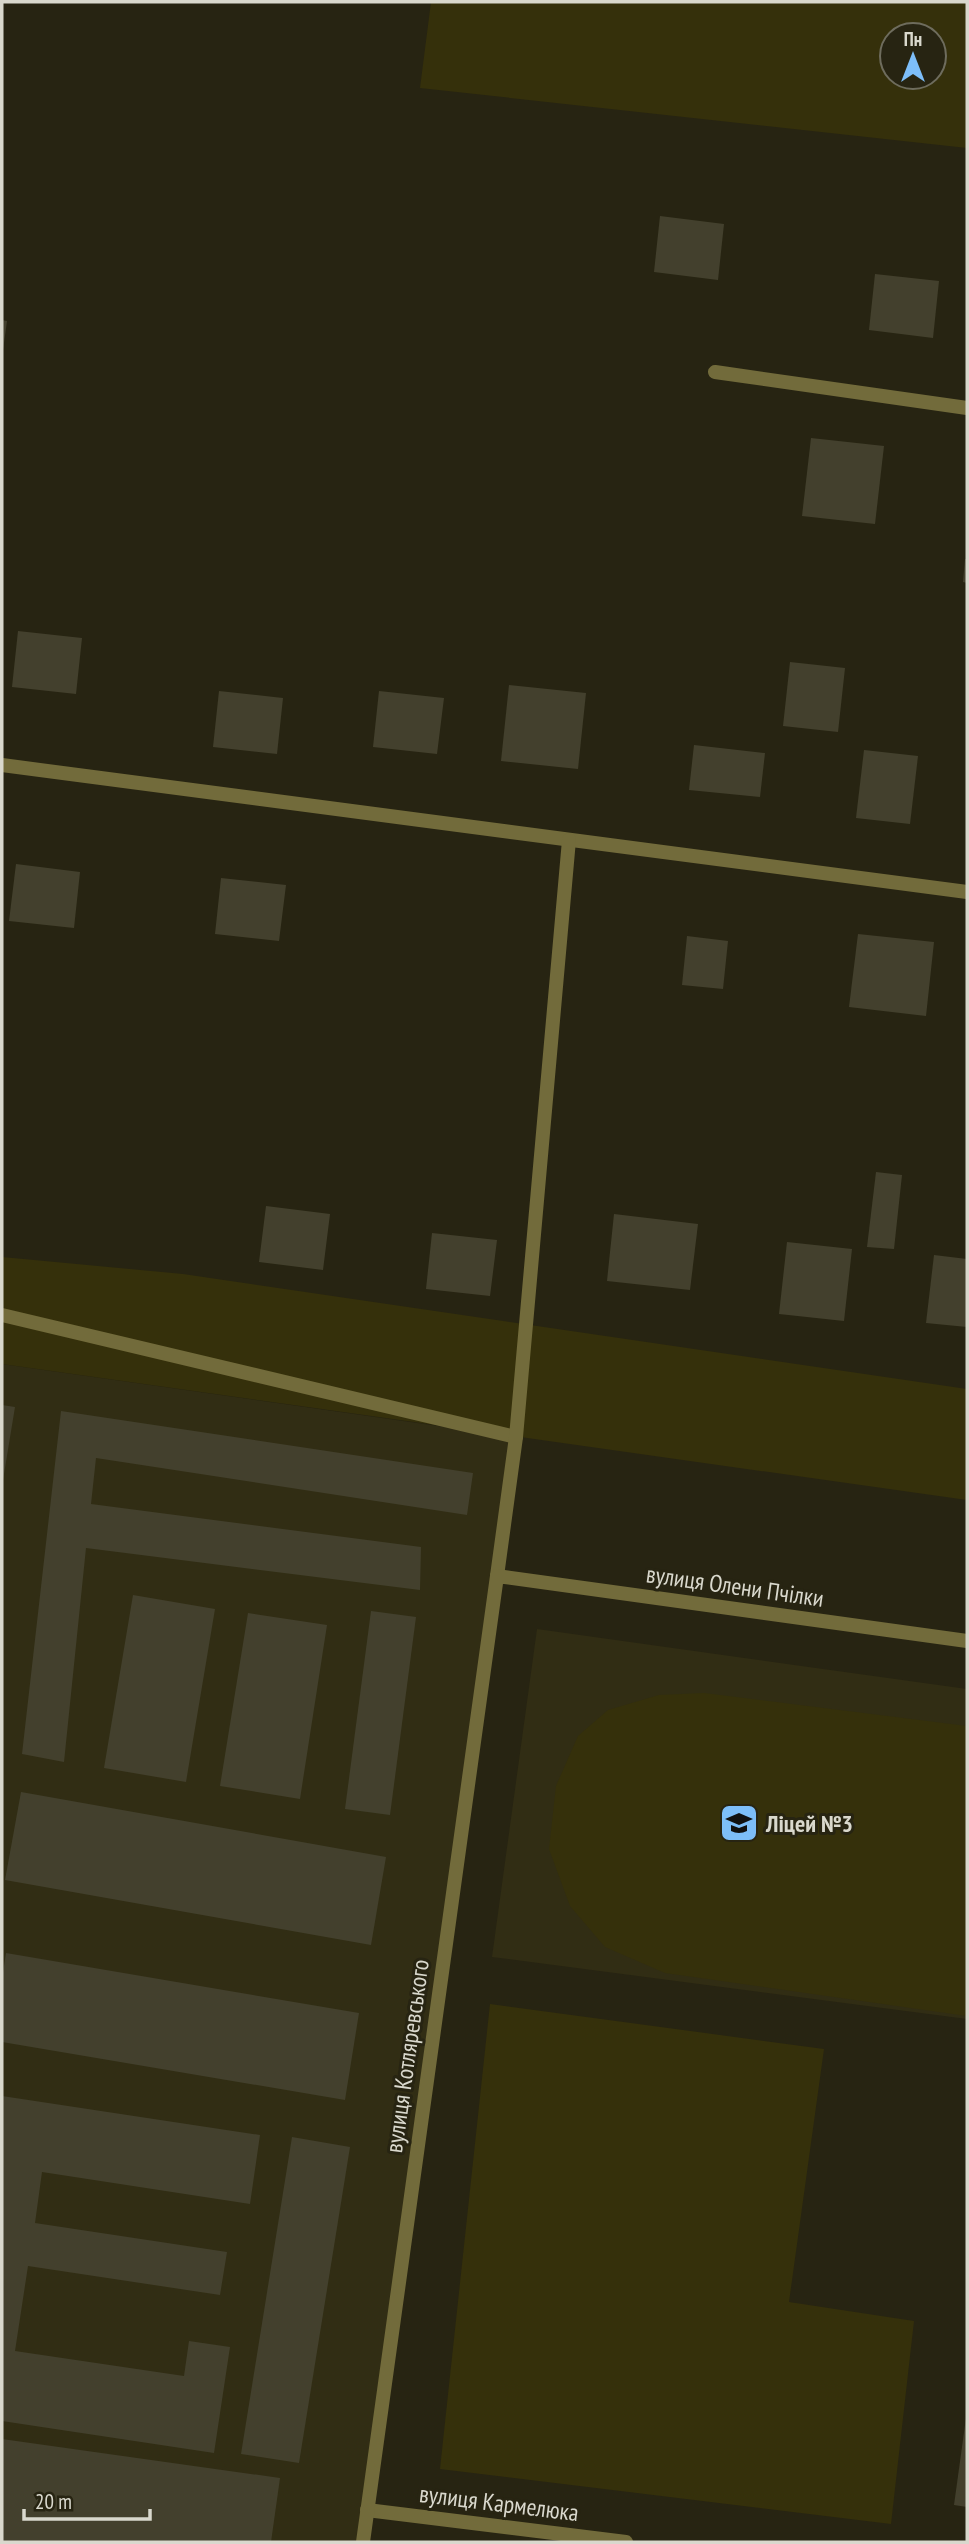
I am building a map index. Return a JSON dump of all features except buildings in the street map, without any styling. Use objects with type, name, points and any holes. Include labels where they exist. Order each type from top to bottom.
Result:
[{"type":"street","points":[[715,372],[967,408]]},
{"type":"street","points":[[2,765],[967,892]]},
{"type":"street","name":"вулиця Котляревського","points":[[363,2542],[516,1437],[569,840]]},
{"type":"street","points":[[2,1315],[516,1437]]},
{"type":"street","name":"вулиця Олени Пчілки","points":[[497,1576],[967,1642]]},
{"type":"street","name":"вулиця Кармелюка","points":[[367,2510],[626,2542]]},
{"type":"shaded area","points":[[431,2],[967,2],[967,148],[420,88]]},
{"type":"shaded area","points":[[2,1257],[183,1274],[967,1389],[967,1500],[2,1364]]},
{"type":"shaded area","points":[[2,1364],[516,1437],[363,2542],[2,2542]]},
{"type":"shaded area","name":"Ліцей №3","points":[[537,1629],[967,1689],[967,2019],[492,1957]]},
{"type":"shaded area","name":"Ліцей №3","points":[[704,1693],[967,1726],[967,2016],[665,1973],[605,1947],[570,1906],[549,1849],[556,1786],[578,1736],[608,1710],[659,1695]]},
{"type":"shaded area","points":[[490,2004],[824,2049],[789,2302],[914,2321],[891,2524],[440,2469]]},
{"type":"place","name":"Ліцей №3","points":[[739,1823]]}]
